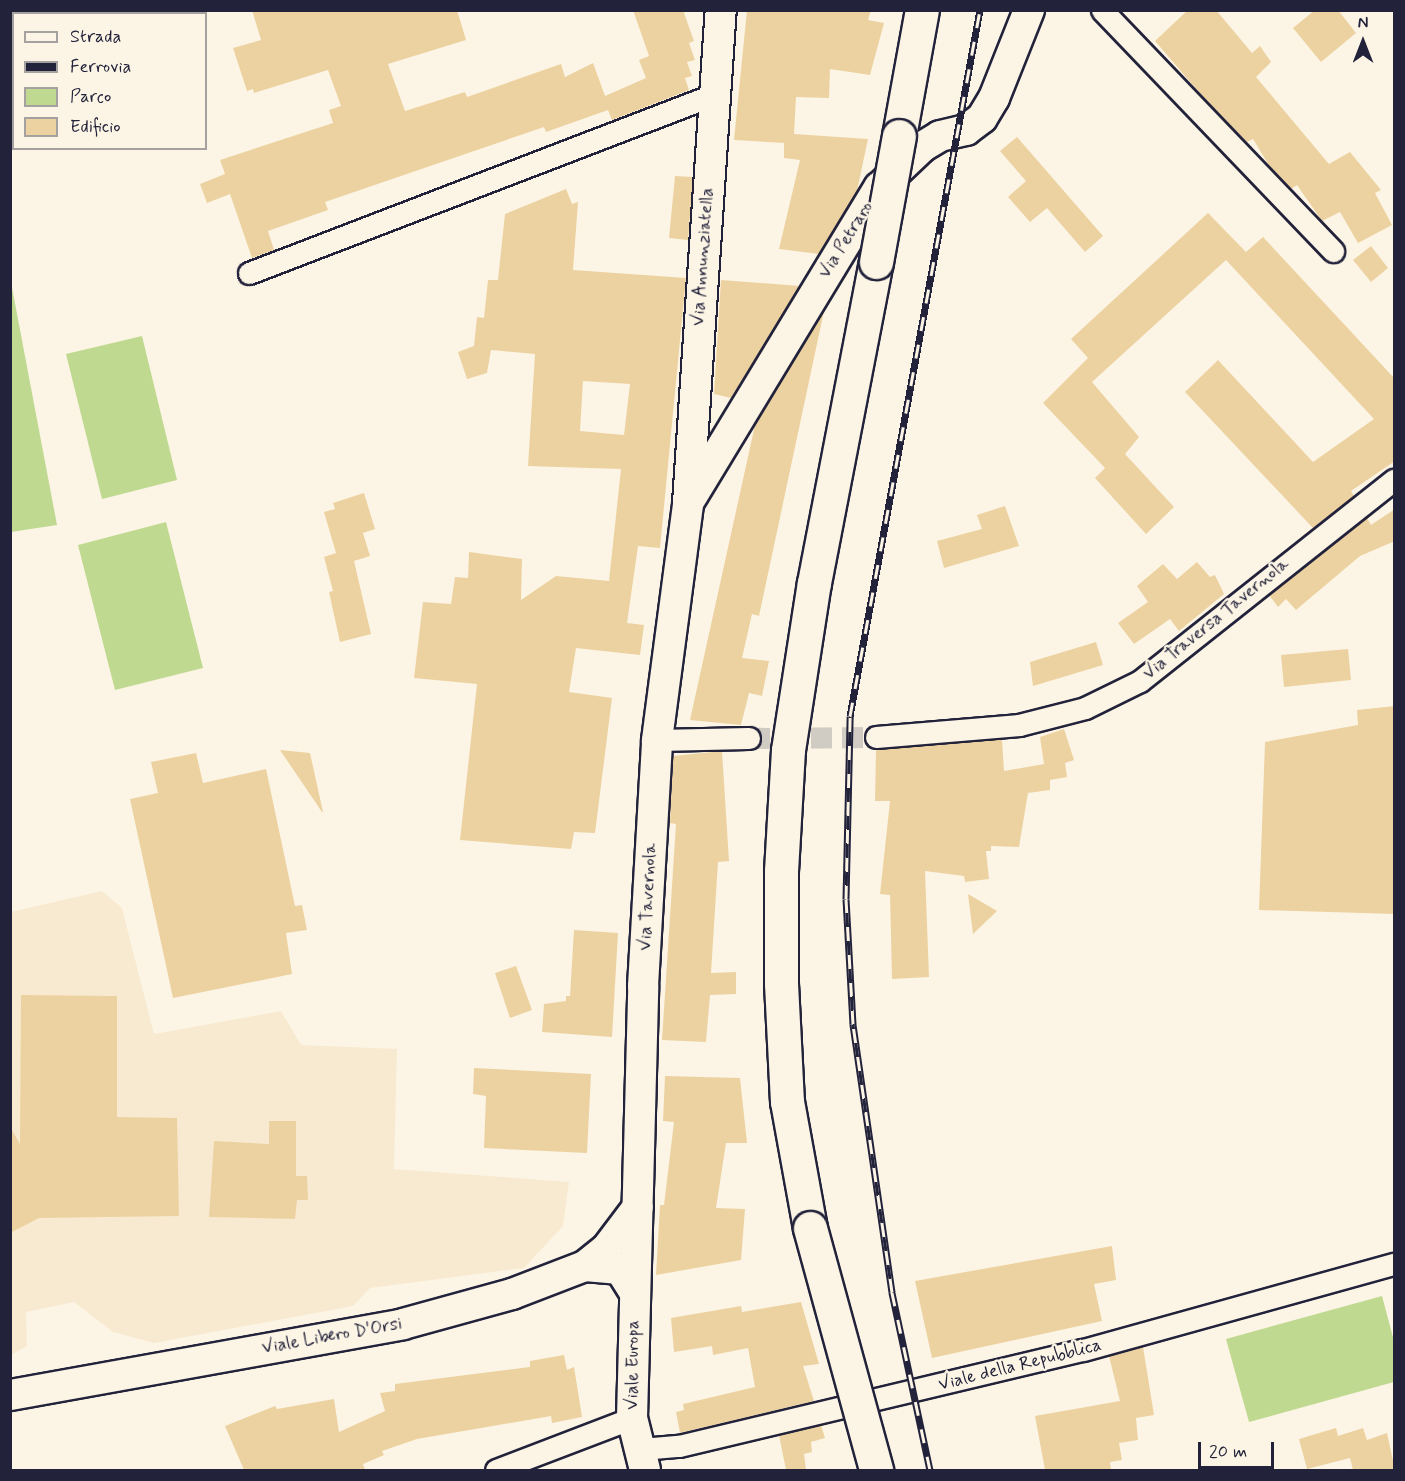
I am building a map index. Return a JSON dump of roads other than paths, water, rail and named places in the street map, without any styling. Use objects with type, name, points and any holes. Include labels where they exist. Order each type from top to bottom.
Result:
[{"type":"highway","points":[[876,1470],[810,1228],[787,1102],[781,983],[781,871],[788,750],[814,584],[922,10]]},
{"type":"main road","name":"Via Annunziatella","points":[[688,503],[713,95],[721,10]]},
{"type":"main road","name":"Via Petraro","points":[[688,503],[879,188],[922,147],[940,136],[966,130],[982,118],[994,98],[1029,10]]},
{"type":"main road","name":"Via Tavernola","points":[[635,1293],[643,986],[657,740],[688,503]]},
{"type":"main road","points":[[585,1266],[608,1248],[638,1207]]},
{"type":"main road","name":"Viale Libero D'Orsi","points":[[10,1395],[403,1324],[512,1294],[585,1266],[620,1269],[635,1293]]},
{"type":"main road","name":"Viale Europa","points":[[632,1418],[635,1293]]},
{"type":"main road","points":[[632,1418],[636,1463]]},
{"type":"street","points":[[1102,10],[1333,250]]},
{"type":"street","points":[[249,273],[713,95]]},
{"type":"street","name":"Via Traversa Tavernola","points":[[876,737],[1019,725],[1094,704],[1140,681],[1395,480]]},
{"type":"street","points":[[657,740],[749,738]]},
{"type":"street","name":"Viale della Repubblica","points":[[636,1463],[679,1446],[1083,1350],[1395,1264]]},
{"type":"street","points":[[496,1470],[632,1418]]},
{"type":"tunnel","points":[[749,738],[876,737]]},
{"type":"railway","points":[[930,1470],[892,1292],[853,1024],[846,899],[850,716],[980,10]]}]
